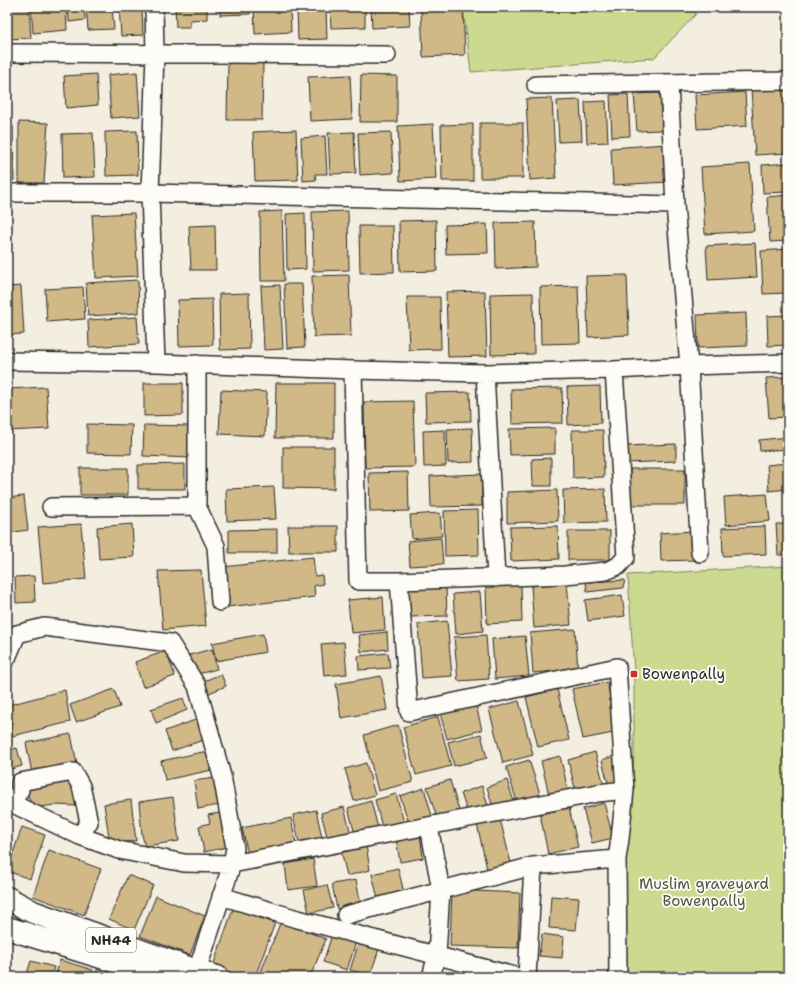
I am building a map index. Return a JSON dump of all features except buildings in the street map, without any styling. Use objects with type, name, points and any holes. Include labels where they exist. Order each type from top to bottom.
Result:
[{"type":"highway","name":"NH44","points":[[7,898],[33,912],[207,974]]},
{"type":"highway","name":"NH44","points":[[7,928],[166,977]]},
{"type":"street","points":[[154,7],[155,54],[150,193],[156,362]]},
{"type":"street","points":[[7,53],[387,55]]},
{"type":"street","points":[[536,85],[788,81]]},
{"type":"street","points":[[669,83],[675,205],[689,366],[700,553]]},
{"type":"street","points":[[7,193],[150,193],[675,205]]},
{"type":"street","points":[[7,361],[156,362],[353,370],[485,373],[614,370],[788,363]]},
{"type":"street","points":[[197,364],[197,506],[216,546],[220,602]]},
{"type":"street","points":[[353,370],[358,581],[565,575],[606,571],[618,566],[626,557],[614,370]]},
{"type":"street","points":[[485,373],[496,578]]},
{"type":"street","points":[[51,507],[197,506]]},
{"type":"street","points":[[399,580],[409,712],[617,667],[625,790],[617,859],[618,977]]},
{"type":"street","points":[[7,658],[12,630],[44,627],[170,643],[197,686],[222,776],[235,848],[232,864],[221,896],[207,974]]},
{"type":"street","points":[[80,836],[89,822],[81,786],[72,772],[20,782],[20,790],[10,803],[80,836],[119,850],[184,863],[232,864],[598,793],[625,790]]},
{"type":"street","points":[[429,827],[440,890],[437,955],[431,977]]},
{"type":"street","points":[[346,915],[534,866],[617,859]]},
{"type":"street","points":[[527,977],[534,866]]},
{"type":"street","points":[[221,896],[294,918],[518,977]]},
{"type":"green space","points":[[463,7],[693,7],[696,14],[654,58],[471,72]]},
{"type":"green space","name":"Muslim graveyard Bowenpally","points":[[788,566],[788,977],[621,977],[626,837],[634,759],[634,674],[628,575]]},
{"type":"place","name":"Bowenpally","points":[[634,674]]}]
